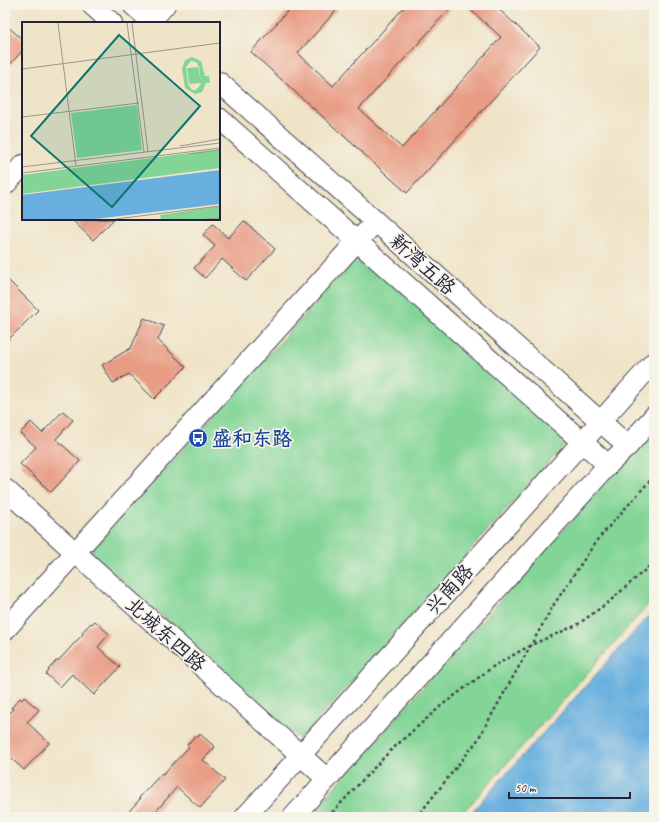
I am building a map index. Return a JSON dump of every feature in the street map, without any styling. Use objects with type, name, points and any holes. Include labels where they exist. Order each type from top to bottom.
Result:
[{"type":"street","points":[[92,5],[111,22]]},
{"type":"street","points":[[133,5],[151,22],[166,5]]},
{"type":"street","name":"新湾五路","points":[[220,83],[628,446]]},
{"type":"street","name":"新湾五路","points":[[220,119],[608,465]]},
{"type":"street","points":[[5,186],[22,166]]},
{"type":"street","points":[[5,630],[357,241],[376,222]]},
{"type":"street","name":"兴南路","points":[[246,817],[654,362]]},
{"type":"street","name":"兴南路","points":[[293,817],[608,465],[628,446],[654,416]]},
{"type":"street","name":"北城东四路","points":[[5,489],[327,779]]},
{"type":"path","points":[[417,817],[476,741],[553,606],[597,540],[654,476]]},
{"type":"path","points":[[328,817],[389,752],[442,705],[494,666],[531,645],[577,625],[610,601],[654,562]]},
{"type":"green space","points":[[361,253],[570,439],[300,739],[90,552]]},
{"type":"green space","points":[[654,428],[654,598],[459,817],[308,817]]},
{"type":"water","points":[[654,610],[654,817],[467,817],[640,626]]},
{"type":"building","points":[[293,5],[341,5],[298,53],[333,86],[406,5],[453,5],[359,109],[402,148],[501,37],[465,5],[494,5],[540,47],[407,193],[251,52]]},
{"type":"building","points":[[5,24],[22,39],[22,51],[5,70]]},
{"type":"building","points":[[72,220],[113,220],[93,240]]},
{"type":"building","points":[[244,221],[275,249],[246,281],[222,259],[205,278],[194,268],[215,246],[203,235],[213,224],[228,238]]},
{"type":"building","points":[[5,277],[38,310],[5,343]]},
{"type":"building","points":[[144,318],[164,326],[158,340],[186,367],[154,399],[129,374],[113,383],[102,365],[131,348]]},
{"type":"building","points":[[63,411],[73,420],[56,439],[80,461],[51,492],[20,464],[36,447],[20,433],[31,422],[42,433]]},
{"type":"building","points":[[95,621],[109,634],[98,647],[120,667],[94,695],[72,674],[60,687],[46,674],[49,671],[48,670],[83,634],[82,632]]},
{"type":"building","points":[[24,697],[39,710],[27,722],[49,743],[24,770],[5,753],[5,718],[20,698],[22,700]]},
{"type":"building","points":[[200,734],[215,747],[203,760],[225,780],[200,808],[177,787],[151,817],[124,817],[162,773],[163,774],[189,747],[187,745],[196,735],[198,737]]},
{"type":"place","name":"盛和东路","points":[[198,438]]}]
